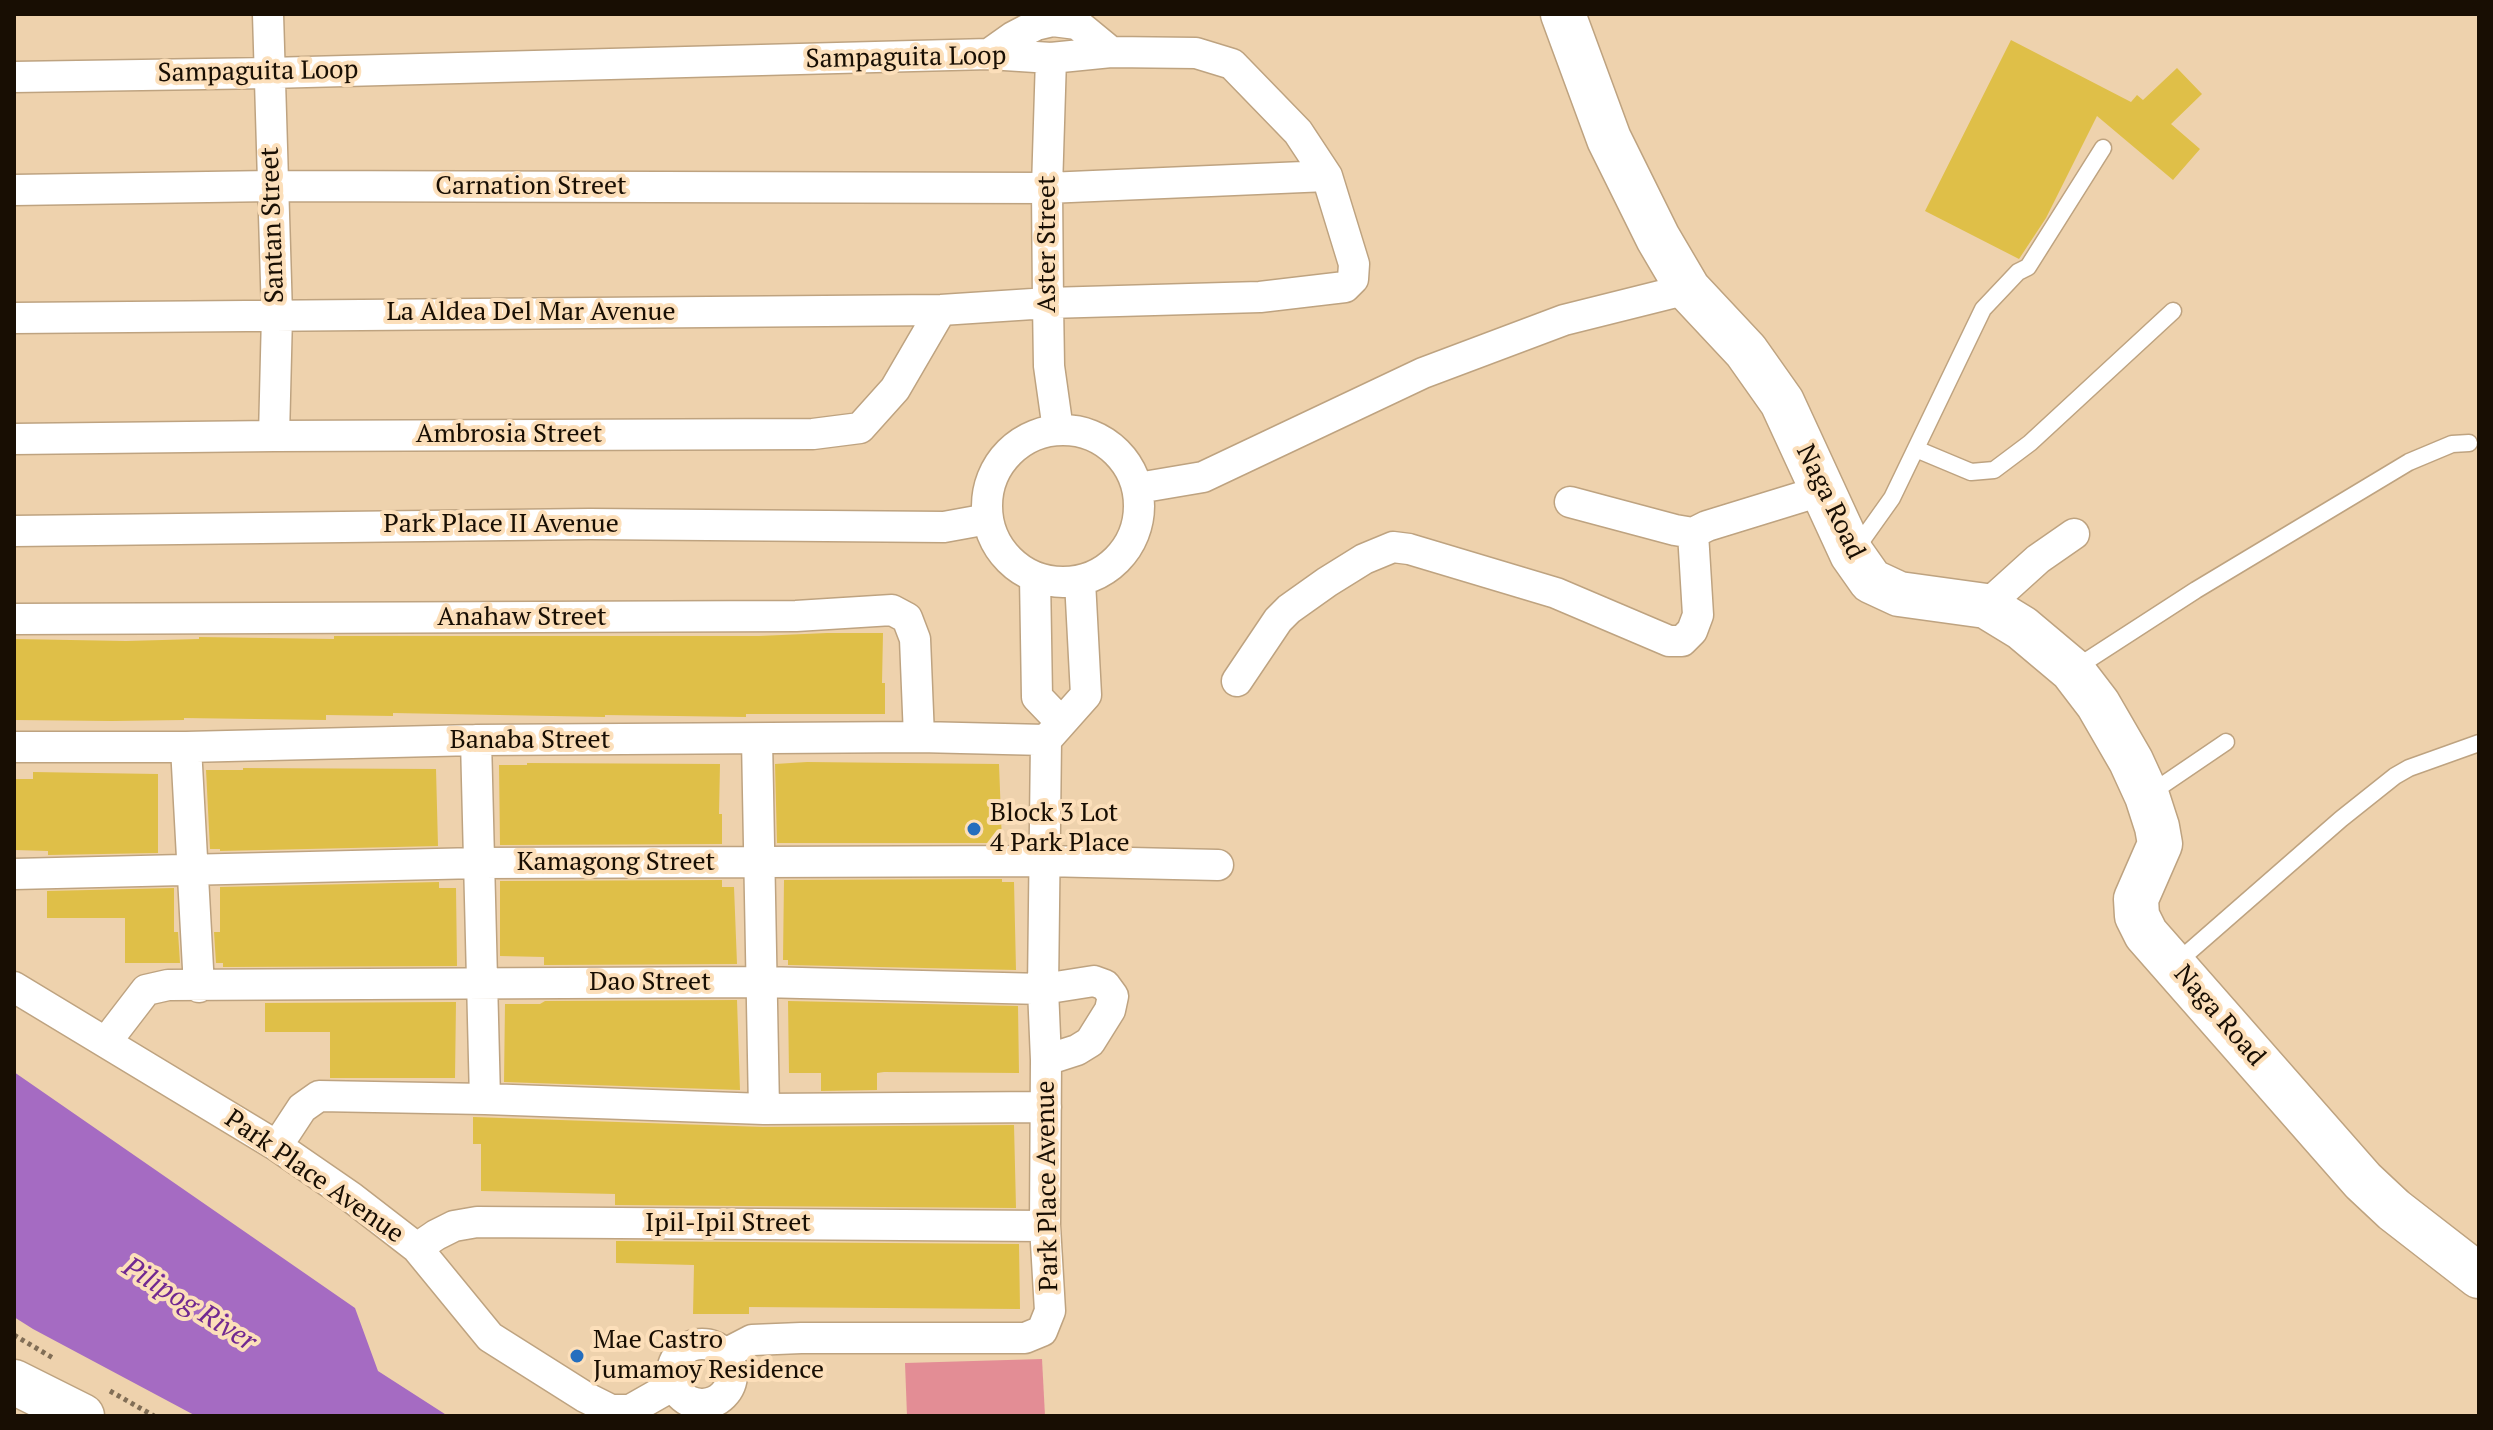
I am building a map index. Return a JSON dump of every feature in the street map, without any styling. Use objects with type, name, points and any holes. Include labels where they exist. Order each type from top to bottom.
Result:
[{"type":"main road","name":"Naga Road","points":[[1563,14],[1609,139],[1658,238],[1688,289],[1746,351],[1782,402],[1852,554],[1871,581],[1899,594],[1986,606],[2022,628],[2072,670],[2098,704],[2147,796],[2160,844],[2136,899],[2137,916],[2146,934],[2363,1181],[2394,1210],[2479,1276]]},
{"type":"main road","points":[[14,1382],[82,1416]]},
{"type":"street","name":"Santan Street","points":[[268,14],[277,315],[274,436]]},
{"type":"street","points":[[989,54],[1036,25],[1053,21],[1077,24],[1111,52]]},
{"type":"street","name":"Sampaguita Loop","points":[[14,77],[989,54],[1051,58],[1111,52],[1196,53],[1232,64],[1298,132],[1327,176],[1354,264],[1353,279],[1345,287],[1260,297],[1048,303]]},
{"type":"street","name":"Aster Street","points":[[1051,58],[1047,188],[1049,366],[1058,430]]},
{"type":"street","name":"Carnation Street","points":[[14,190],[272,186],[1047,188],[1327,176]]},
{"type":"street","points":[[1138,488],[1203,477],[1423,373],[1564,320],[1688,289]]},
{"type":"street","name":"La Aldea Del Mar Avenue","points":[[14,318],[941,310],[1048,303]]},
{"type":"street","name":"Ambrosia Street","points":[[14,439],[813,434],[860,428],[895,389],[941,310]]},
{"type":"street","points":[[1066,429],[1090,434],[1112,446],[1128,465],[1138,488],[1140,512],[1128,546],[1103,572],[1080,581],[1057,583],[1035,577],[1015,566],[1000,549],[990,529],[986,507],[996,468],[1007,452],[1041,432],[1066,429]]},
{"type":"street","points":[[1570,502],[1693,533],[1824,490]]},
{"type":"street","name":"Park Place II Avenue","points":[[14,531],[590,524],[944,527],[988,519]]},
{"type":"street","points":[[1237,681],[1278,620],[1289,609],[1374,553],[1393,547],[1409,549],[1556,593],[1669,641],[1682,641],[1692,631],[1698,615],[1693,533]]},
{"type":"street","points":[[1986,606],[2038,559],[2074,534]]},
{"type":"street","points":[[1035,577],[1037,697],[1053,731],[1086,695],[1080,581]]},
{"type":"street","name":"Anahaw Street","points":[[14,619],[781,616],[892,610],[907,618],[912,628],[919,737]]},
{"type":"street","name":"Banaba Street","points":[[14,747],[919,737],[1053,731]]},
{"type":"street","name":"Park Place Avenue","points":[[725,1354],[752,1340],[1025,1338],[1042,1331],[1050,1311],[1045,1226],[1043,861],[1053,731]]},
{"type":"street","points":[[757,739],[764,1109]]},
{"type":"street","points":[[476,740],[485,1099]]},
{"type":"street","points":[[186,747],[199,987]]},
{"type":"street","name":"Kamagong Street","points":[[14,874],[479,863],[1043,861],[1218,865]]},
{"type":"street","name":"Dao Street","points":[[106,1042],[146,990],[168,985],[761,982],[1043,989],[1094,981],[1105,985],[1113,996],[1110,1010],[1090,1042],[1077,1050],[1046,1060]]},
{"type":"street","name":"Park Place Avenue","points":[[14,987],[277,1146],[351,1197],[417,1248],[490,1337],[598,1405],[611,1410],[630,1410],[674,1385]]},
{"type":"street","points":[[277,1146],[302,1108],[319,1096],[764,1109],[1046,1107]]},
{"type":"street","name":"Ipil-Ipil Street","points":[[417,1248],[454,1226],[477,1222],[1045,1226]]},
{"type":"street","points":[[701,1343],[718,1348],[725,1354],[730,1362],[732,1379],[718,1400],[701,1405],[678,1393],[672,1366],[683,1350],[701,1343]]},
{"type":"lane","points":[[1852,554],[1892,498],[1983,309],[2018,272],[2028,267],[2103,148]]},
{"type":"lane","points":[[1916,449],[1971,472],[1994,470],[2030,443],[2173,311]]},
{"type":"lane","points":[[2072,670],[2196,590],[2409,462],[2452,444],[2469,443]]},
{"type":"lane","points":[[2147,796],[2226,742]]},
{"type":"lane","points":[[2174,966],[2341,819],[2395,776],[2479,743]]},
{"type":"shaded area","points":[[1042,1359],[1045,1416],[907,1416],[905,1363]]},
{"type":"water","name":"Pilipog River","points":[[14,1072],[355,1308],[378,1371],[448,1416],[196,1416],[14,1317]]},
{"type":"building","points":[[2011,40],[2131,102],[2137,95],[2143,100],[2177,68],[2202,94],[2171,124],[2200,149],[2173,180],[2097,116],[2046,218],[2019,259],[1925,211]]},
{"type":"building","points":[[883,633],[885,714],[605,717],[393,713],[393,716],[326,715],[326,720],[14,720],[14,639],[126,641],[199,637],[334,639],[334,636],[759,636]]},
{"type":"building","points":[[720,764],[722,844],[500,845],[499,765]]},
{"type":"building","points":[[775,764],[999,764],[1002,843],[777,843]]},
{"type":"building","points":[[436,769],[438,846],[210,849],[206,770]]},
{"type":"building","points":[[33,772],[158,774],[158,853],[48,855],[48,851],[14,850],[14,779],[33,779]]},
{"type":"building","points":[[1002,879],[1002,882],[1014,882],[1016,970],[788,965],[788,960],[783,960],[784,880]]},
{"type":"building","points":[[722,880],[722,887],[734,887],[737,964],[544,965],[544,957],[500,956],[500,881]]},
{"type":"building","points":[[439,882],[439,888],[456,888],[457,966],[223,967],[223,963],[216,963],[214,932],[220,932],[220,887]]},
{"type":"building","points":[[174,888],[174,932],[178,932],[180,963],[125,963],[125,918],[47,918],[47,891]]},
{"type":"building","points":[[737,1000],[740,1090],[504,1082],[505,1004]]},
{"type":"building","points":[[788,1001],[1018,1006],[1019,1073],[884,1072],[877,1073],[877,1090],[821,1091],[821,1073],[789,1073]]},
{"type":"building","points":[[456,1002],[455,1078],[330,1078],[330,1032],[265,1032],[265,1003]]},
{"type":"building","points":[[473,1117],[763,1127],[1014,1125],[1016,1208],[615,1205],[615,1194],[481,1191],[481,1144],[473,1144]]},
{"type":"building","points":[[616,1241],[1019,1244],[1020,1309],[749,1307],[749,1314],[693,1314],[694,1265],[616,1263]]},
{"type":"place","name":"Block 3 Lot 4 Park Place","points":[[974,829]]},
{"type":"place","name":"Mae Castro Jumamoy Residence","points":[[577,1356]]}]
